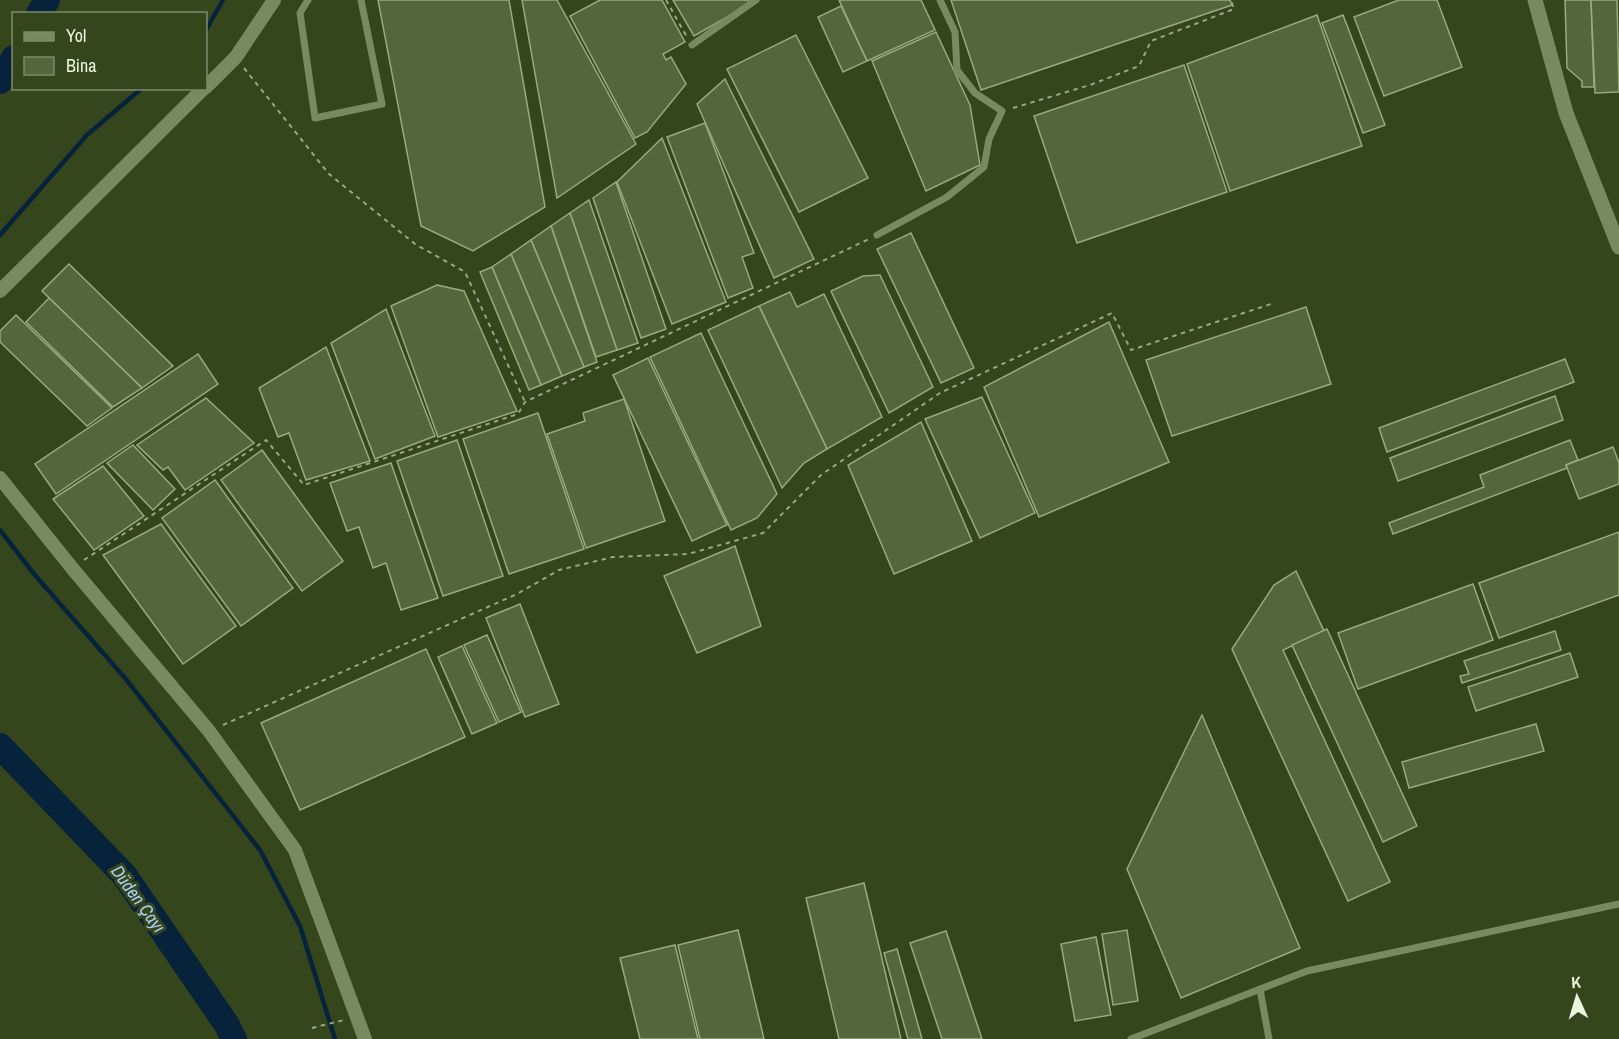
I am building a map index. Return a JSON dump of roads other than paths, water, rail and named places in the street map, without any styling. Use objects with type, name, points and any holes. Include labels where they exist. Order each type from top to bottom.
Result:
[{"type":"street","points":[[207,86],[236,57],[274,0]]},
{"type":"street","points":[[1535,0],[1566,112],[1619,247]]},
{"type":"street","points":[[0,291],[203,90]]},
{"type":"street","points":[[0,478],[72,568],[209,731],[295,850],[364,1039]]},
{"type":"lane","points":[[308,0],[300,13],[315,118],[382,104],[361,0]]},
{"type":"lane","points":[[692,45],[756,0]]},
{"type":"lane","points":[[877,236],[946,196],[984,167],[988,140],[1002,111],[975,93],[957,70],[955,32],[940,0]]},
{"type":"lane","points":[[1131,1039],[1307,971],[1619,904]]},
{"type":"lane","points":[[1260,989],[1269,1039]]},
{"type":"waterway","name":"Düden Çayı","points":[[40,12],[47,0]]},
{"type":"waterway","points":[[207,28],[223,0]]},
{"type":"waterway","name":"Düden Çayı","points":[[0,81],[12,61]]},
{"type":"waterway","points":[[0,235],[87,135],[140,90]]},
{"type":"waterway","points":[[0,530],[34,574],[125,678],[260,850],[300,926],[335,1039]]},
{"type":"waterway","name":"Düden Çayı","points":[[0,746],[125,876],[227,1025],[234,1039]]}]
